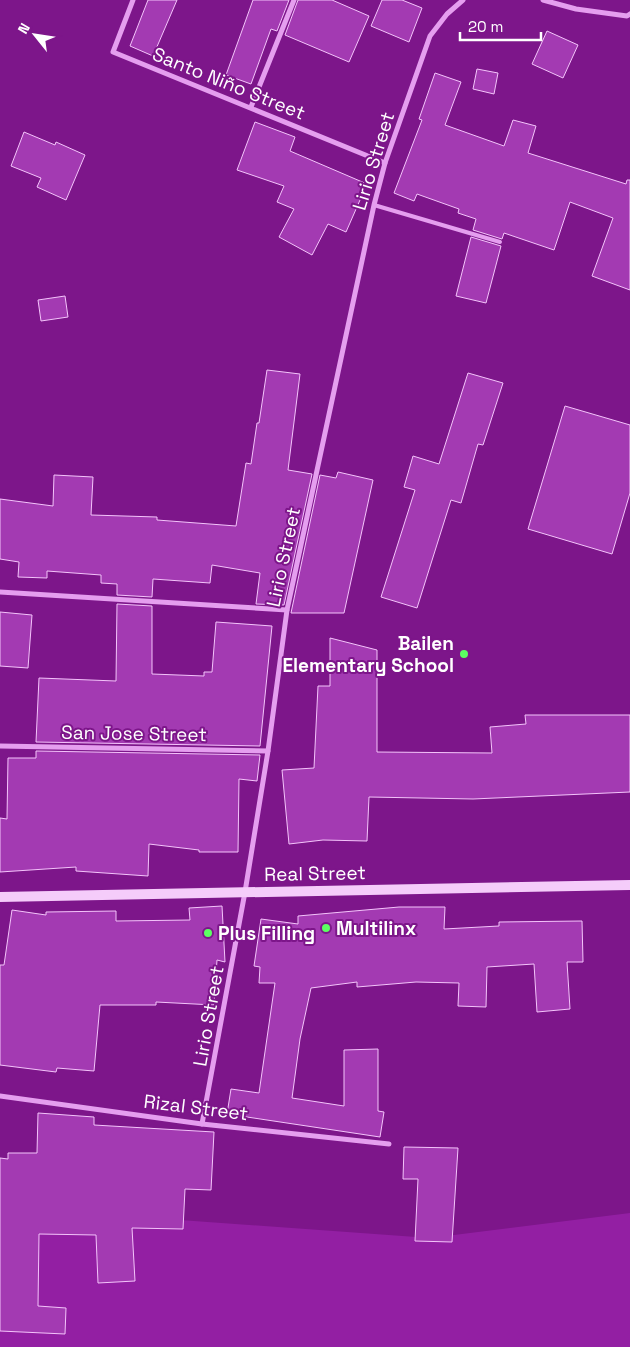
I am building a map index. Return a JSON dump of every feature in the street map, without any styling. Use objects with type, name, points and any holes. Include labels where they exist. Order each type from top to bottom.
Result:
[{"type":"main road","name":"Real Street","points":[[0,897],[630,885]]},
{"type":"street","name":"Santo Niño Street","points":[[133,0],[113,52],[386,163]]},
{"type":"street","points":[[251,107],[294,0]]},
{"type":"street","name":"Lirio Street","points":[[202,1124],[245,892],[268,751],[286,610],[374,205],[386,163],[430,36],[447,14],[463,0]]},
{"type":"street","points":[[544,0],[576,8],[626,16],[630,14]]},
{"type":"street","points":[[0,592],[286,610]]},
{"type":"street","name":"San Jose Street","points":[[0,746],[268,751]]},
{"type":"street","name":"Rizal Street","points":[[0,1096],[202,1124],[390,1144]]},
{"type":"lane","points":[[374,205],[500,242]]},
{"type":"shaded area","points":[[0,1207],[430,1238],[630,1213],[630,1347],[0,1347]]},
{"type":"building","points":[[148,0],[177,0],[153,56],[130,46]]},
{"type":"building","points":[[253,0],[289,0],[277,31],[271,29],[251,84],[226,75]]},
{"type":"building","points":[[298,0],[332,0],[369,16],[349,62],[285,35]]},
{"type":"building","points":[[382,0],[402,0],[422,8],[409,42],[371,26]]},
{"type":"building","points":[[547,31],[578,45],[563,78],[532,64]]},
{"type":"building","points":[[477,69],[498,73],[494,94],[473,89]]},
{"type":"building","points":[[435,73],[461,82],[445,125],[504,146],[513,120],[536,126],[528,153],[626,184],[627,180],[630,180],[630,290],[592,276],[613,218],[570,202],[554,250],[504,233],[502,239],[473,230],[476,219],[458,213],[459,209],[417,194],[414,201],[394,193],[422,120],[419,119]]},
{"type":"building","points":[[255,122],[295,137],[290,151],[367,184],[346,232],[328,224],[312,255],[279,237],[294,209],[277,202],[284,186],[237,170]]},
{"type":"building","points":[[24,132],[55,145],[56,142],[85,155],[66,200],[37,187],[41,178],[11,166]]},
{"type":"building","points":[[471,237],[501,246],[486,303],[456,296]]},
{"type":"building","points":[[65,296],[68,317],[41,321],[38,300]]},
{"type":"building","points":[[267,370],[300,374],[288,470],[312,474],[284,605],[256,604],[260,573],[212,565],[210,583],[153,579],[152,597],[117,595],[117,584],[101,583],[101,575],[47,571],[47,578],[18,577],[19,562],[0,559],[0,499],[53,506],[54,475],[93,477],[91,515],[157,517],[157,520],[236,526],[246,463],[251,464]]},
{"type":"building","points":[[468,373],[503,383],[483,445],[478,444],[461,503],[451,500],[417,608],[381,597],[415,490],[404,487],[413,456],[439,464]]},
{"type":"building","points":[[565,406],[630,425],[630,493],[612,554],[528,529]]},
{"type":"building","points":[[338,472],[373,480],[344,613],[291,613],[320,475],[336,478]]},
{"type":"building","points":[[117,604],[152,606],[152,674],[204,676],[204,672],[212,672],[216,622],[272,626],[260,746],[36,742],[39,678],[116,681]]},
{"type":"building","points":[[0,612],[32,615],[28,668],[0,666]]},
{"type":"building","points":[[330,638],[377,650],[377,752],[492,753],[490,727],[526,724],[525,715],[630,715],[630,792],[473,799],[369,797],[367,841],[323,840],[289,844],[282,770],[314,768],[318,686],[330,686]]},
{"type":"building","points":[[36,751],[260,755],[257,781],[239,779],[238,852],[199,852],[199,850],[149,844],[148,876],[76,871],[76,867],[0,872],[0,818],[7,819],[8,758],[36,758]]},
{"type":"building","points":[[222,906],[225,962],[217,960],[214,1005],[156,1002],[156,1005],[100,1005],[94,1071],[57,1068],[56,1072],[0,1065],[0,965],[4,965],[12,910],[46,915],[46,912],[116,911],[116,921],[190,920],[189,908]]},
{"type":"building","points":[[399,907],[445,907],[444,929],[499,926],[499,922],[582,921],[583,962],[567,962],[570,1009],[537,1012],[534,964],[487,967],[486,1007],[458,1006],[459,983],[416,982],[357,987],[357,982],[311,988],[300,1039],[292,1098],[344,1106],[344,1050],[378,1049],[378,1111],[384,1112],[380,1137],[227,1114],[231,1089],[259,1093],[275,983],[259,983],[260,967],[254,966],[261,919],[298,924],[298,916]]},
{"type":"building","points":[[38,1113],[94,1117],[94,1125],[214,1132],[211,1190],[185,1189],[183,1229],[132,1228],[135,1281],[98,1283],[96,1235],[39,1234],[38,1306],[66,1308],[65,1334],[0,1331],[0,1158],[8,1159],[8,1153],[37,1153]]},
{"type":"building","points":[[404,1147],[458,1148],[452,1242],[415,1241],[418,1179],[403,1179]]},
{"type":"place","name":"Bailen Elementary School","points":[[464,654]]},
{"type":"place","name":"Multilinx","points":[[326,928]]},
{"type":"place","name":"Plus Filling","points":[[208,933]]}]
